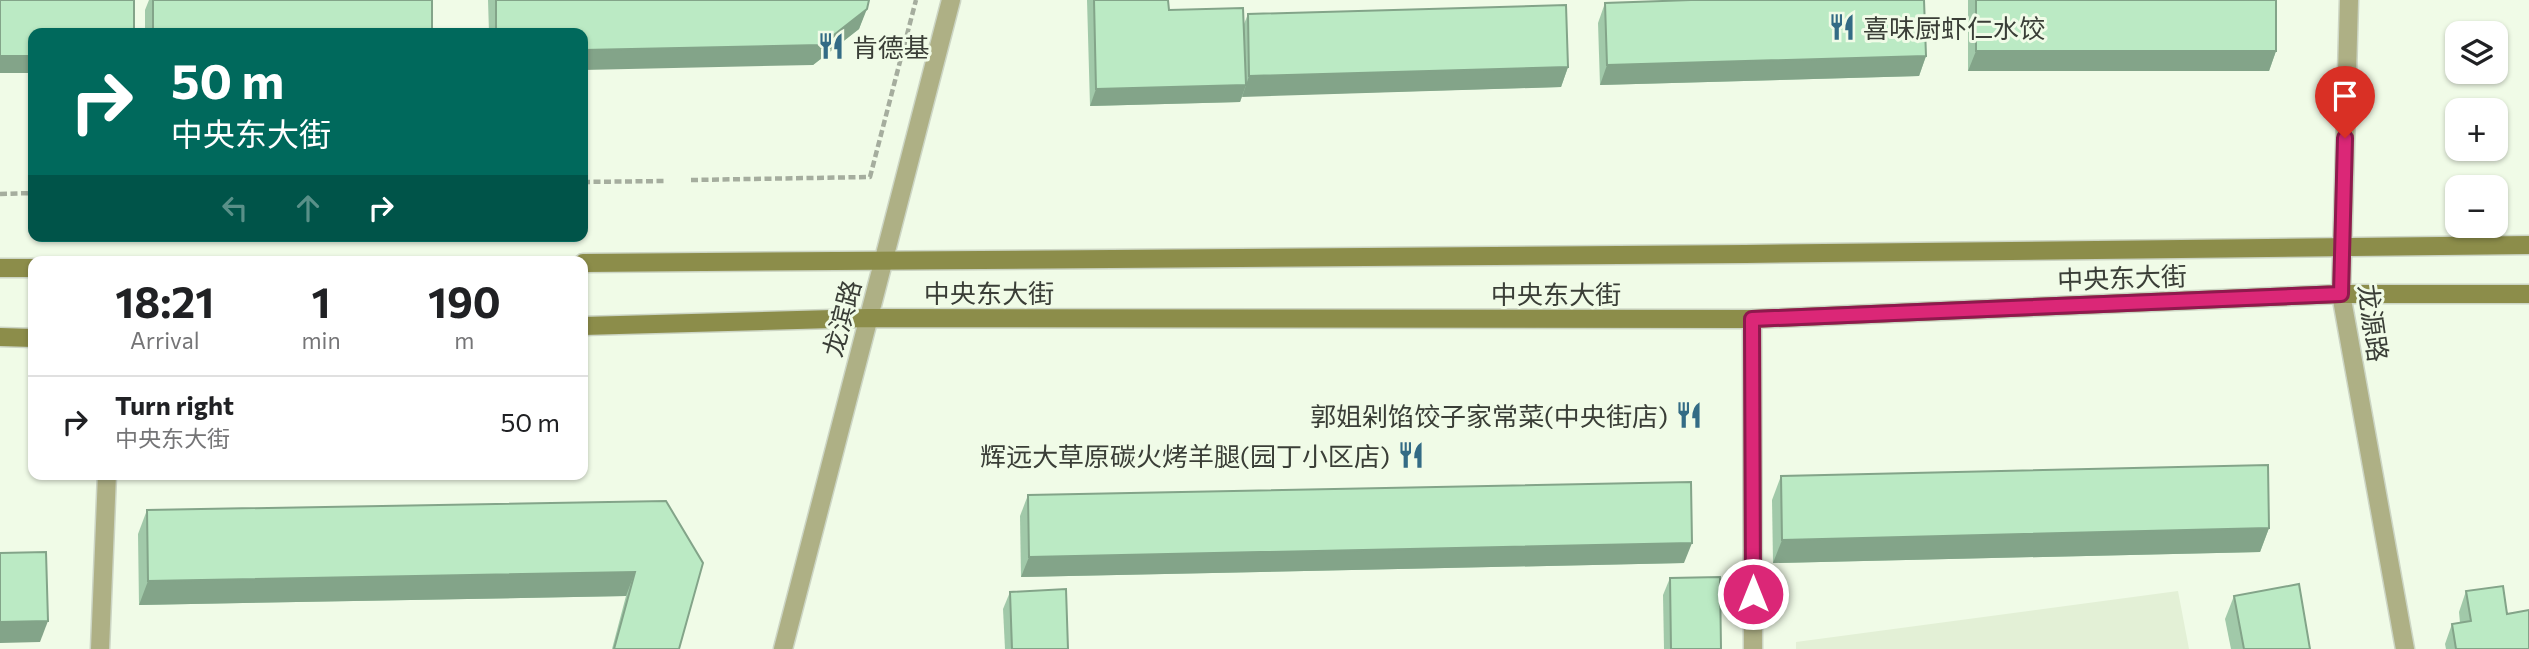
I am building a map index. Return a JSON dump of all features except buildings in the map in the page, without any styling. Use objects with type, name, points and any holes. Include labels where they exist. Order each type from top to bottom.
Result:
[{"type":"main road","name":"中央东大街","points":[[588,263],[2529,245]]},
{"type":"main road","points":[[0,268],[28,268]]},
{"type":"main road","name":"中央东大街","points":[[588,326],[868,318],[1752,319],[2341,294],[2529,294]]},
{"type":"main road","points":[[0,337],[28,338]]},
{"type":"street","name":"龙滨路","points":[[783,649],[951,0]]},
{"type":"street","name":"龙源路","points":[[2349,0],[2341,294],[2405,649]]},
{"type":"street","points":[[1752,319],[1753,649]]},
{"type":"street","points":[[100,649],[107,480]]},
{"type":"path","points":[[691,180],[870,177],[916,0]]},
{"type":"path","points":[[588,182],[664,181]]},
{"type":"path","points":[[0,194],[28,193]]},
{"type":"shaded area","points":[[2178,591],[2189,649],[1796,649],[1796,642]]},
{"type":"place","name":"喜味厨虾仁水饺","points":[[1842,27]]},
{"type":"place","name":"肯德基","points":[[831,46]]},
{"type":"place","name":"郭姐剁馅饺子家常菜(中央街店)","points":[[1689,415]]},
{"type":"place","name":"辉远大草原碳火烤羊腿(园丁小区店)","points":[[1411,455]]},
{"type":"route","points":[[1753,594],[1752,319],[2341,294],[2345,138]]}]
